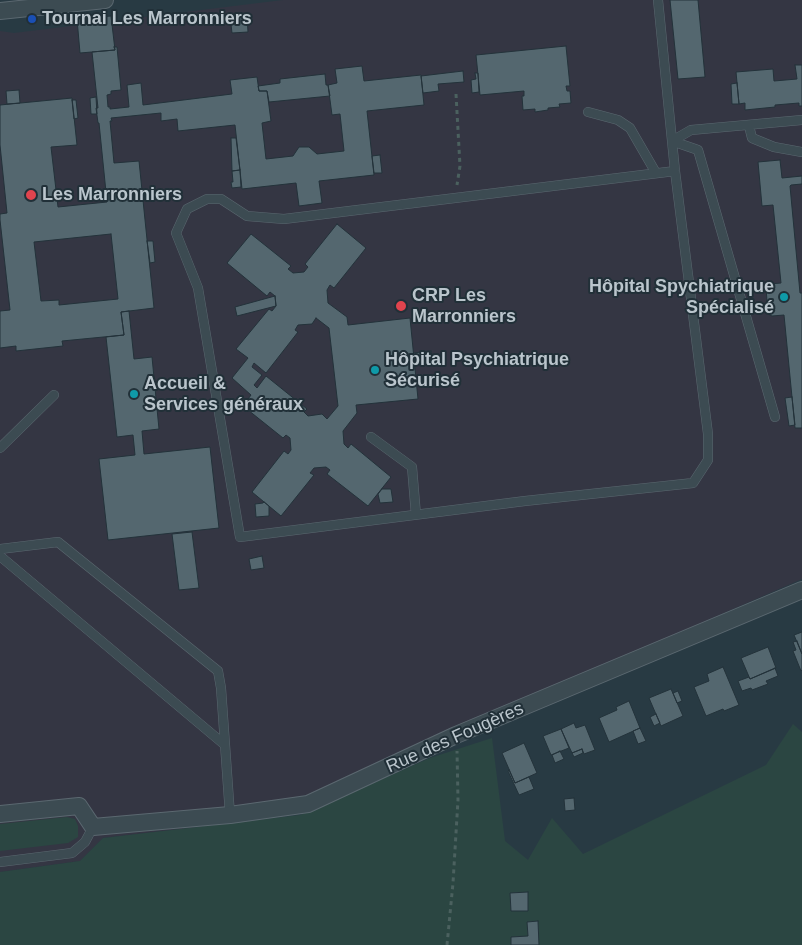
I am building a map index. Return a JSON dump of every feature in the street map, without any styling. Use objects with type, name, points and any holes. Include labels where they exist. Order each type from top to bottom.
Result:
[{"type":"street","points":[[0,11],[105,0]]},
{"type":"street","name":"Rue des Fougères","points":[[93,827],[230,815],[308,804],[456,735],[802,590]]},
{"type":"street","points":[[0,814],[79,806],[93,827]]},
{"type":"lane","points":[[658,0],[675,171],[708,434],[708,460],[693,483],[525,501],[240,537],[198,288],[176,233],[187,210],[208,200],[221,199],[247,216],[284,220],[675,171]]},
{"type":"lane","points":[[588,112],[618,120],[630,128],[656,173]]},
{"type":"lane","points":[[672,141],[691,130],[802,120]]},
{"type":"lane","points":[[749,126],[752,138],[774,147],[802,152]]},
{"type":"lane","points":[[672,141],[698,150],[775,417]]},
{"type":"lane","points":[[0,448],[54,395]]},
{"type":"lane","points":[[371,437],[412,467],[416,515]]},
{"type":"lane","points":[[0,549],[58,542],[218,671],[230,815]]},
{"type":"lane","points":[[0,556],[225,745]]},
{"type":"lane","points":[[0,862],[72,853],[85,842],[93,827]]},
{"type":"path","points":[[454,198],[460,166],[456,94]]},
{"type":"path","points":[[447,945],[458,800],[456,735]]},
{"type":"shaded area","name":"CRP Les Marronniers","points":[[283,0],[802,0],[802,579],[307,795],[269,803],[265,819],[103,838],[80,861],[0,872],[0,31],[14,33]]},
{"type":"green space","points":[[793,724],[802,732],[802,945],[0,945],[0,872],[80,861],[103,838],[300,815],[430,758],[492,738],[505,841],[528,860],[552,818],[583,854],[766,765]]},
{"type":"green space","points":[[67,817],[75,819],[78,826],[78,837],[68,843],[0,851],[0,824]]},
{"type":"building","points":[[670,0],[698,0],[705,77],[678,79]]},
{"type":"building","points":[[247,14],[248,32],[232,33],[230,16]]},
{"type":"building","points":[[111,16],[115,50],[80,53],[77,19]]},
{"type":"building","points":[[566,46],[570,86],[566,86],[567,91],[570,91],[571,103],[559,104],[560,107],[535,112],[535,109],[523,110],[522,96],[524,96],[524,91],[480,95],[476,55]]},
{"type":"building","name":"Les Marronniers","points":[[114,47],[117,47],[121,90],[111,91],[111,94],[107,95],[108,107],[110,109],[129,107],[127,85],[141,83],[143,105],[232,94],[230,80],[257,77],[259,91],[267,91],[271,121],[262,123],[266,159],[293,156],[299,147],[309,147],[317,154],[344,151],[340,114],[332,115],[328,85],[337,83],[335,69],[362,66],[364,81],[421,75],[424,105],[367,111],[374,175],[319,181],[322,203],[299,206],[296,183],[242,189],[235,125],[178,131],[177,119],[161,121],[161,113],[111,118],[114,163],[139,161],[154,308],[121,312],[124,335],[62,341],[63,346],[16,351],[16,346],[0,348],[0,311],[10,310],[0,220],[0,214],[7,213],[0,145],[0,105],[72,98],[77,145],[51,147],[58,207],[107,202],[96,108],[98,108],[92,52],[115,50]],"holes":[[[111,234],[118,299],[59,305],[59,300],[41,301],[34,242]]]},
{"type":"building","points":[[795,65],[802,65],[802,106],[799,106],[799,103],[745,110],[745,103],[739,104],[736,72],[773,69],[774,81],[797,79]]},
{"type":"building","points":[[463,71],[464,82],[438,84],[439,91],[423,93],[421,76]]},
{"type":"building","points":[[475,73],[478,73],[479,92],[472,93],[471,80],[476,79]]},
{"type":"building","points":[[325,74],[330,96],[269,102],[267,91],[259,91],[258,86],[280,83],[280,79]]},
{"type":"building","points":[[737,83],[739,104],[732,104],[731,84]]},
{"type":"building","points":[[19,90],[20,103],[7,104],[6,91]]},
{"type":"building","points":[[96,97],[97,114],[91,114],[90,98]]},
{"type":"building","points":[[72,100],[76,100],[78,118],[74,119]]},
{"type":"building","points":[[231,138],[236,138],[240,170],[232,171]]},
{"type":"building","points":[[380,155],[382,173],[374,173],[372,156]]},
{"type":"building","name":"Hôpital Spychiatrique Spécialisé","points":[[780,160],[782,178],[802,176],[802,184],[790,186],[800,293],[802,293],[802,428],[795,428],[784,315],[772,316],[768,314],[766,288],[769,284],[781,283],[773,205],[762,206],[758,162]]},
{"type":"building","points":[[240,170],[241,187],[232,188],[232,171]]},
{"type":"building","name":"Hôpital Psychiatrique Sécurisé","points":[[337,224],[366,248],[334,288],[330,285],[327,290],[328,303],[347,317],[348,325],[410,318],[418,399],[356,405],[357,413],[343,431],[344,444],[348,448],[351,444],[391,477],[368,506],[327,474],[330,470],[326,467],[314,468],[310,473],[314,475],[281,516],[252,492],[284,451],[288,454],[291,450],[290,438],[286,435],[283,438],[243,406],[251,395],[232,378],[248,358],[236,349],[269,309],[272,311],[276,306],[275,296],[270,292],[267,296],[227,263],[251,234],[291,266],[288,269],[293,273],[304,272],[308,267],[305,264]],"holes":[[[316,318],[329,328],[338,406],[327,419],[322,414],[308,416],[304,412],[307,409],[266,376],[257,388],[254,385],[262,375],[252,367],[254,363],[266,373],[298,332],[295,330],[298,325],[312,324]]]},
{"type":"building","points":[[147,241],[153,241],[155,262],[150,263]]},
{"type":"building","points":[[275,296],[276,306],[237,316],[235,307]]},
{"type":"building","name":"Accueil & Services généraux","points":[[129,311],[134,359],[152,357],[159,429],[142,431],[144,454],[210,447],[219,528],[108,540],[99,459],[135,455],[133,435],[117,437],[106,337],[124,335],[121,312]]},
{"type":"building","points":[[431,351],[432,362],[415,364],[413,353]]},
{"type":"building","points":[[792,397],[795,425],[789,426],[785,398]]},
{"type":"building","points":[[382,489],[391,489],[393,502],[380,503],[378,494]]},
{"type":"building","points":[[264,502],[269,506],[269,516],[256,517],[255,504]]},
{"type":"building","points":[[192,532],[199,588],[179,590],[172,534]]},
{"type":"building","points":[[262,556],[264,568],[251,570],[249,559]]},
{"type":"building","points":[[802,632],[802,654],[794,635]]},
{"type":"building","points":[[797,641],[802,654],[801,671],[793,651],[796,650],[793,642]]},
{"type":"building","points":[[768,647],[776,668],[750,679],[741,658]]},
{"type":"building","points":[[723,667],[739,705],[706,716],[694,687],[709,681],[707,674]]},
{"type":"building","points":[[775,668],[778,676],[766,681],[768,684],[752,690],[751,688],[742,691],[738,681],[749,677],[750,679]]},
{"type":"building","points":[[671,689],[683,716],[661,726],[649,698]]},
{"type":"building","points":[[678,691],[682,701],[677,703],[673,693]]},
{"type":"building","points":[[629,701],[640,728],[609,742],[599,718],[617,710],[616,707]]},
{"type":"building","points":[[656,714],[660,723],[654,726],[650,717]]},
{"type":"building","points":[[574,723],[576,728],[585,725],[595,750],[584,754],[582,749],[572,753],[561,729]]},
{"type":"building","points":[[640,728],[646,741],[638,744],[633,731]]},
{"type":"building","points":[[561,729],[569,748],[551,755],[543,736]]},
{"type":"building","points":[[524,743],[537,773],[515,783],[502,753]]},
{"type":"building","points":[[582,749],[583,753],[574,757],[572,753]]},
{"type":"building","points":[[560,751],[564,759],[555,763],[552,755]]},
{"type":"building","points":[[509,770],[515,783],[529,777],[534,789],[519,795]]},
{"type":"building","points":[[574,798],[575,810],[565,811],[564,799]]},
{"type":"building","points":[[528,892],[528,911],[511,911],[510,893]]},
{"type":"building","points":[[538,921],[539,945],[511,945],[511,937],[528,936],[527,922]]},
{"type":"place","name":"Tournai Les Marronniers","points":[[32,19]]},
{"type":"place","name":"Les Marronniers","points":[[31,195]]},
{"type":"place","name":"Hôpital Spychiatrique Spécialisé","points":[[784,297]]},
{"type":"place","name":"CRP Les Marronniers","points":[[401,306]]},
{"type":"place","name":"Hôpital Psychiatrique Sécurisé","points":[[375,370]]},
{"type":"place","name":"Accueil & Services généraux","points":[[134,394]]}]
